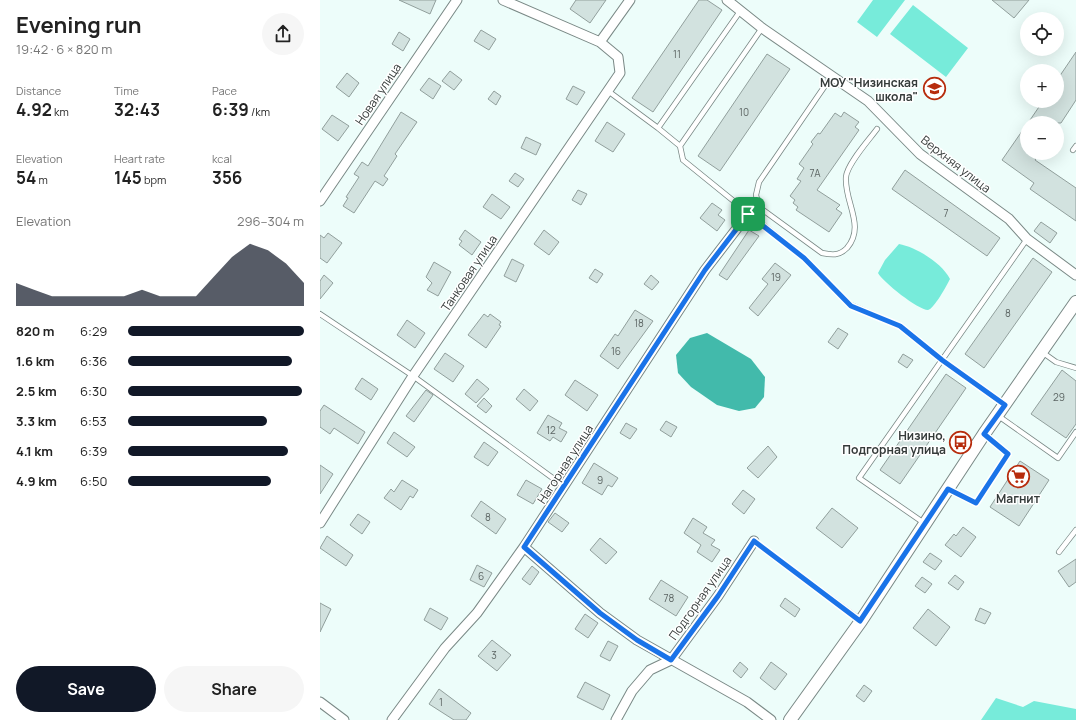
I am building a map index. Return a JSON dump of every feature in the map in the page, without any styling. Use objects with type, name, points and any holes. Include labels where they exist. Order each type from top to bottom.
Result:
[{"type":"street","name":"Новая улица","points":[[320,201],[457,0]]},
{"type":"street","points":[[503,0],[600,42],[630,0]]},
{"type":"street","name":"Верхняя улица","points":[[727,0],[762,28],[831,77],[868,101],[920,154],[1009,219],[1026,239],[1076,275]]},
{"type":"street","name":"Танковая улица","points":[[320,523],[413,376],[620,72],[618,57],[600,42]]},
{"type":"street","name":"Нагорная улица","points":[[392,720],[445,648],[477,613],[524,547],[565,487],[705,270],[748,214]]},
{"type":"street","points":[[790,720],[860,621],[984,434],[1076,302]]},
{"type":"street","name":"Подгорная улица","points":[[616,720],[632,691],[650,670],[671,660],[718,596],[754,541]]},
{"type":"street","points":[[524,547],[600,613],[637,640],[671,660],[706,677],[747,702],[771,720]]},
{"type":"street","points":[[320,702],[344,720]]},
{"type":"lane","points":[[658,128],[741,10]]},
{"type":"lane","points":[[680,146],[762,28]]},
{"type":"lane","points":[[831,77],[759,182],[756,196],[759,208],[822,253],[833,255],[842,253],[852,242],[856,228],[846,187],[846,176],[852,164],[877,129]]},
{"type":"lane","points":[[608,91],[680,146],[683,160],[804,258],[851,306],[900,326],[942,360],[1005,405]]},
{"type":"lane","points":[[925,524],[859,478],[1026,239]]},
{"type":"lane","points":[[320,314],[413,376],[565,487]]},
{"type":"lane","points":[[1042,352],[1056,362],[1076,368]]},
{"type":"lane","points":[[997,416],[1058,458],[1076,432]]},
{"type":"lane","points":[[948,489],[976,503],[1008,454],[984,434]]},
{"type":"lane","points":[[1059,552],[1076,530]]},
{"type":"lane","points":[[754,541],[860,621]]},
{"type":"shaded area","points":[[873,0],[905,0],[877,37],[857,22]]},
{"type":"shaded area","points":[[913,5],[968,48],[946,77],[890,34]]},
{"type":"shaded area","points":[[899,244],[913,248],[928,257],[941,267],[950,279],[931,309],[923,309],[901,295],[878,273],[885,260]]},
{"type":"shaded area","points":[[707,333],[751,359],[765,377],[764,397],[755,408],[739,411],[717,405],[691,387],[678,373],[676,355],[690,338]]},
{"type":"shaded area","points":[[996,698],[1023,707],[1034,701],[1076,709],[1076,720],[981,720]]},
{"type":"building","points":[[399,0],[436,0],[430,14]]},
{"type":"building","points":[[576,0],[606,0],[590,23],[570,9]]},
{"type":"building","points":[[699,0],[707,0],[722,10],[653,112],[632,98]]},
{"type":"building","points":[[992,0],[1029,0],[1014,18]]},
{"type":"building","points":[[481,30],[496,39],[489,50],[474,41]]},
{"type":"building","points":[[399,32],[410,39],[403,51],[392,44]]},
{"type":"building","points":[[1076,52],[1076,100],[1064,118],[1064,116],[1033,116],[1038,108],[1064,108],[1064,70]]},
{"type":"building","points":[[767,54],[790,69],[720,171],[698,156]]},
{"type":"building","points":[[450,71],[462,80],[454,90],[442,81]]},
{"type":"building","points":[[347,73],[359,83],[349,97],[336,87]]},
{"type":"building","points":[[429,78],[441,86],[433,99],[420,90]]},
{"type":"building","points":[[573,86],[585,92],[577,105],[566,99]]},
{"type":"building","points":[[494,91],[501,96],[496,105],[488,99]]},
{"type":"building","points":[[401,112],[417,122],[395,154],[397,156],[384,176],[388,179],[383,186],[375,181],[354,213],[343,206],[348,198],[346,197],[359,177],[354,174],[362,162],[368,166]]},
{"type":"building","points":[[844,112],[859,122],[855,127],[859,130],[817,190],[840,205],[836,209],[842,213],[829,232],[796,210],[798,207],[793,203],[795,200],[790,196],[801,181],[797,179],[804,168],[799,164],[813,144],[811,142],[818,133],[820,134],[835,113],[841,117]]},
{"type":"building","points":[[332,115],[349,126],[338,141],[322,129]]},
{"type":"building","points":[[607,122],[625,134],[613,152],[595,141]]},
{"type":"building","points":[[1020,134],[1020,160],[1035,160],[1076,188],[1076,221],[1030,189],[1034,183],[1002,160]]},
{"type":"building","points":[[526,137],[541,144],[536,155],[521,148]]},
{"type":"building","points":[[905,170],[1000,238],[987,256],[892,189]]},
{"type":"building","points":[[515,173],[524,179],[518,187],[509,181]]},
{"type":"building","points":[[578,190],[587,194],[581,205],[572,200]]},
{"type":"building","points":[[492,194],[510,207],[501,219],[483,207]]},
{"type":"building","points":[[712,203],[722,210],[718,215],[725,220],[717,231],[700,218]]},
{"type":"building","points":[[1041,222],[1057,233],[1050,243],[1034,231]]},
{"type":"building","points":[[465,230],[481,242],[472,255],[459,245],[462,241],[459,239]]},
{"type":"building","points":[[544,230],[559,242],[549,255],[534,244]]},
{"type":"building","points":[[749,230],[759,236],[727,280],[719,275]]},
{"type":"building","points":[[328,233],[342,243],[327,263],[320,258],[320,235],[324,238]]},
{"type":"building","points":[[1033,258],[1052,272],[984,368],[965,354]]},
{"type":"building","points":[[512,259],[524,265],[516,282],[504,276]]},
{"type":"building","points":[[434,262],[451,272],[438,296],[427,290],[432,283],[426,277]]},
{"type":"building","points":[[775,263],[791,275],[758,316],[749,308],[768,284],[762,279]]},
{"type":"building","points":[[595,269],[603,274],[597,283],[589,278]]},
{"type":"building","points":[[324,275],[333,283],[320,299],[320,281]]},
{"type":"building","points":[[651,275],[659,282],[652,290],[644,284]]},
{"type":"building","points":[[635,310],[653,321],[618,369],[600,356],[615,334],[618,336]]},
{"type":"building","points":[[484,314],[488,317],[490,314],[501,322],[499,325],[501,326],[486,348],[468,335]]},
{"type":"building","points":[[407,320],[425,333],[415,348],[397,335]]},
{"type":"building","points":[[838,328],[848,334],[838,349],[828,342]]},
{"type":"building","points":[[445,353],[464,366],[453,382],[434,369]]},
{"type":"building","points":[[903,354],[913,360],[907,368],[898,362]]},
{"type":"building","points":[[1062,370],[1076,381],[1076,424],[1066,438],[1031,414]]},
{"type":"building","points":[[946,374],[966,388],[900,484],[880,470]]},
{"type":"building","points":[[362,378],[378,389],[371,400],[355,389]]},
{"type":"building","points":[[477,379],[489,389],[476,403],[465,394]]},
{"type":"building","points":[[575,380],[598,395],[587,411],[565,395]]},
{"type":"building","points":[[524,389],[538,401],[530,411],[516,399]]},
{"type":"building","points":[[426,390],[433,395],[414,422],[406,416]]},
{"type":"building","points":[[484,398],[492,406],[486,413],[477,406]]},
{"type":"building","points":[[324,405],[365,432],[358,444],[334,428],[330,434],[320,427],[320,411]]},
{"type":"building","points":[[548,415],[562,423],[559,428],[567,432],[561,442],[553,437],[550,441],[537,433]]},
{"type":"building","points":[[666,421],[677,427],[671,437],[660,430]]},
{"type":"building","points":[[626,423],[637,429],[630,439],[620,433]]},
{"type":"building","points":[[394,432],[415,447],[407,457],[387,443]]},
{"type":"building","points":[[484,442],[498,452],[488,466],[474,457]]},
{"type":"building","points":[[768,446],[777,457],[758,478],[747,468]]},
{"type":"building","points":[[1020,461],[1049,480],[1019,526],[990,507]]},
{"type":"building","points":[[594,463],[618,478],[612,487],[608,485],[602,495],[582,483]]},
{"type":"building","points":[[320,465],[333,474],[320,494]]},
{"type":"building","points":[[402,480],[418,490],[413,498],[410,496],[401,510],[384,498],[391,489],[394,492]]},
{"type":"building","points":[[526,480],[542,489],[533,504],[517,495]]},
{"type":"building","points":[[743,490],[755,499],[744,514],[732,504]]},
{"type":"building","points":[[481,501],[506,519],[496,534],[471,516]]},
{"type":"building","points":[[832,508],[858,528],[842,548],[816,528]]},
{"type":"building","points":[[555,513],[569,523],[562,532],[548,522]]},
{"type":"building","points":[[358,514],[370,522],[362,534],[350,525]]},
{"type":"building","points":[[693,518],[707,527],[703,533],[715,540],[711,545],[720,550],[712,562],[697,552],[701,545],[684,533]]},
{"type":"building","points":[[963,527],[976,537],[961,557],[945,545],[954,534],[956,536]]},
{"type":"building","points":[[327,536],[353,555],[346,566],[320,548]]},
{"type":"building","points":[[600,538],[617,552],[606,564],[590,550]]},
{"type":"building","points":[[930,553],[942,561],[935,570],[923,562]]},
{"type":"building","points":[[1076,559],[1076,582],[1069,587],[1058,571]]},
{"type":"building","points":[[477,565],[492,573],[484,587],[470,580]]},
{"type":"building","points":[[532,566],[539,572],[530,585],[522,579]]},
{"type":"building","points":[[955,575],[964,582],[958,590],[948,583]]},
{"type":"building","points":[[922,577],[932,584],[925,593],[915,586]]},
{"type":"building","points":[[661,580],[688,597],[676,616],[649,599]]},
{"type":"building","points":[[785,598],[800,609],[795,617],[780,606]]},
{"type":"building","points":[[320,603],[331,609],[320,632]]},
{"type":"building","points":[[430,608],[448,618],[441,630],[424,620]]},
{"type":"building","points":[[980,608],[991,613],[985,624],[975,620]]},
{"type":"building","points":[[928,609],[950,627],[936,646],[913,628]]},
{"type":"building","points":[[585,614],[598,623],[588,638],[575,629]]},
{"type":"building","points":[[492,640],[511,655],[497,671],[478,656]]},
{"type":"building","points":[[608,641],[618,646],[610,661],[600,656]]},
{"type":"building","points":[[740,662],[748,669],[741,678],[733,671]]},
{"type":"building","points":[[771,662],[787,674],[775,690],[760,678]]},
{"type":"building","points":[[585,682],[610,695],[603,710],[577,697]]},
{"type":"building","points":[[864,685],[872,691],[864,702],[856,696]]},
{"type":"building","points":[[439,689],[471,713],[466,720],[454,720],[429,704]]},
{"type":"place","name":"МОУ \"Низинская школа\"","points":[[934,89]]},
{"type":"place","name":"Низино, Подгорная улица","points":[[961,442]]},
{"type":"place","name":"Магнит","points":[[1018,477]]},
{"type":"route","points":[[748,214],[804,258],[851,306],[900,326],[942,360],[1005,405],[984,434],[1008,454],[976,503],[948,489],[912,546],[860,621],[754,541],[718,596],[671,660],[637,640],[600,613],[524,547],[565,487],[680,311],[705,270],[748,214]]}]
